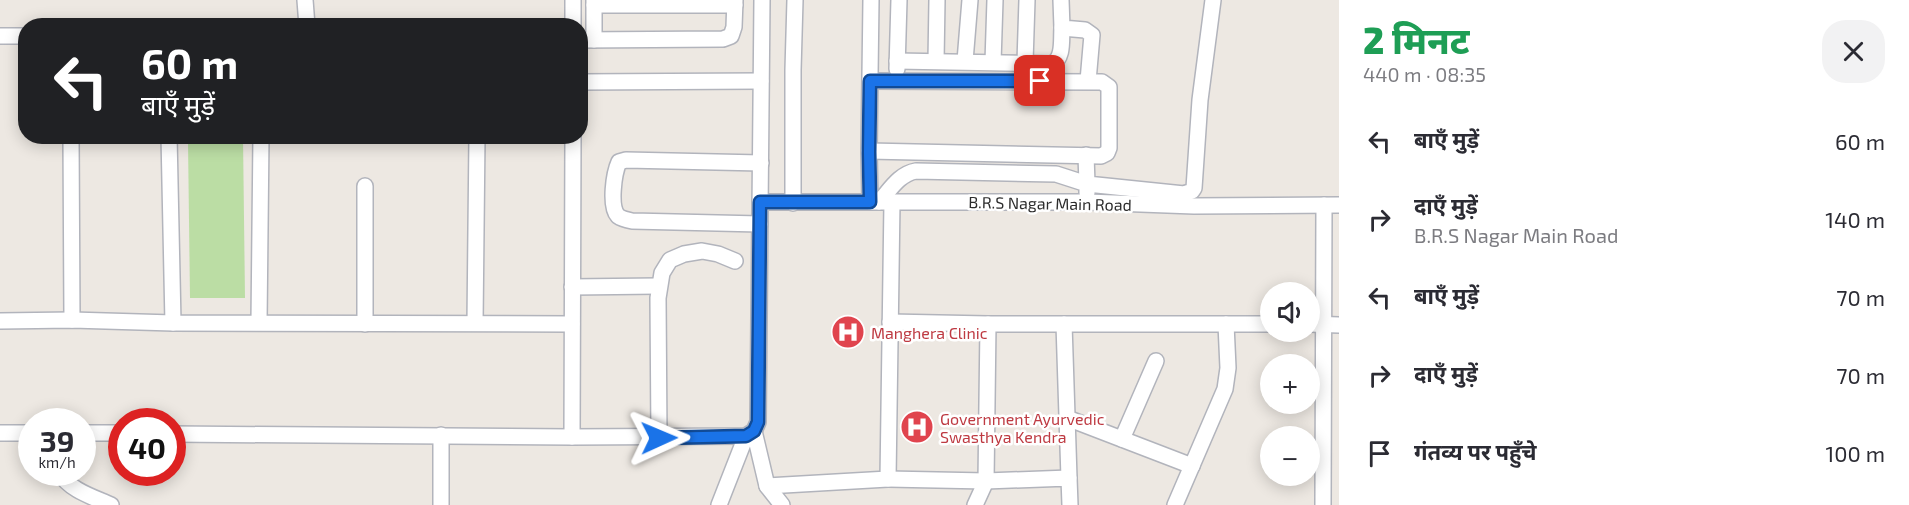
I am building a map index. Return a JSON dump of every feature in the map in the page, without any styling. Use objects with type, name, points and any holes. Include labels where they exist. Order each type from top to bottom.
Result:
[{"type":"street","points":[[306,0],[307,18]]},
{"type":"street","points":[[573,0],[573,18]]},
{"type":"street","points":[[719,505],[750,434],[758,422],[762,0]]},
{"type":"street","points":[[793,203],[795,0]]},
{"type":"street","points":[[871,0],[869,152],[880,202],[890,322],[888,479]]},
{"type":"street","points":[[897,81],[899,0]]},
{"type":"street","points":[[936,61],[937,0]]},
{"type":"street","points":[[965,61],[970,0]]},
{"type":"street","points":[[993,62],[995,0]]},
{"type":"street","points":[[1025,62],[1027,0]]},
{"type":"street","points":[[897,60],[1052,64],[1057,62],[1060,56],[1061,0]]},
{"type":"street","points":[[880,202],[907,172],[916,171],[1056,174],[1087,184],[1184,194],[1192,191],[1200,100],[1213,0]]},
{"type":"street","points":[[588,35],[594,2],[735,3],[734,27],[731,36],[723,39],[588,40]]},
{"type":"street","points":[[1062,28],[1085,30],[1092,35],[1088,81]]},
{"type":"street","points":[[0,36],[18,36]]},
{"type":"street","points":[[588,82],[761,81]]},
{"type":"street","points":[[869,152],[1101,156],[1107,153],[1109,148],[1110,87],[1102,82],[1088,81],[870,81]]},
{"type":"street","points":[[71,144],[72,320]]},
{"type":"street","points":[[169,144],[173,323]]},
{"type":"street","points":[[258,322],[261,144]]},
{"type":"street","points":[[475,323],[477,144]]},
{"type":"street","points":[[572,438],[573,144]]},
{"type":"street","points":[[1086,155],[1087,202]]},
{"type":"street","points":[[760,224],[632,221],[620,218],[615,211],[613,200],[615,169],[619,162],[626,160],[761,163]]},
{"type":"street","points":[[365,186],[365,324]]},
{"type":"street","name":"B.R.S Nagar Main Road","points":[[760,202],[1332,205]]},
{"type":"street","points":[[1323,505],[1324,324],[1332,205]]},
{"type":"street","points":[[659,438],[658,286],[662,273],[670,260],[684,254],[702,251],[735,261]]},
{"type":"street","points":[[572,286],[658,286]]},
{"type":"street","points":[[0,321],[572,324]]},
{"type":"street","points":[[890,322],[1260,324]]},
{"type":"street","points":[[975,505],[986,481],[988,324]]},
{"type":"street","points":[[1064,324],[1070,505]]},
{"type":"street","points":[[1175,505],[1225,389],[1228,368],[1226,324]]},
{"type":"street","points":[[1122,439],[1156,361]]},
{"type":"street","points":[[1067,418],[1192,466]]},
{"type":"street","points":[[0,433],[18,434]]},
{"type":"street","points":[[186,434],[659,438],[750,434]]},
{"type":"street","points":[[750,434],[767,486],[782,505]]},
{"type":"street","points":[[441,435],[441,505]]},
{"type":"street","points":[[767,486],[888,479],[986,481],[1069,478]]},
{"type":"street","points":[[73,486],[108,504]]},
{"type":"green space","points":[[188,144],[243,144],[245,298],[190,298]]},
{"type":"place","name":"Manghera Clinic","points":[[848,332]]},
{"type":"place","name":"Government Ayurvedic Swasthya Kendra","points":[[917,427]]},
{"type":"route","points":[[659,438],[746,436],[754,431],[758,422],[760,202],[870,202],[870,81],[1040,81]]}]
